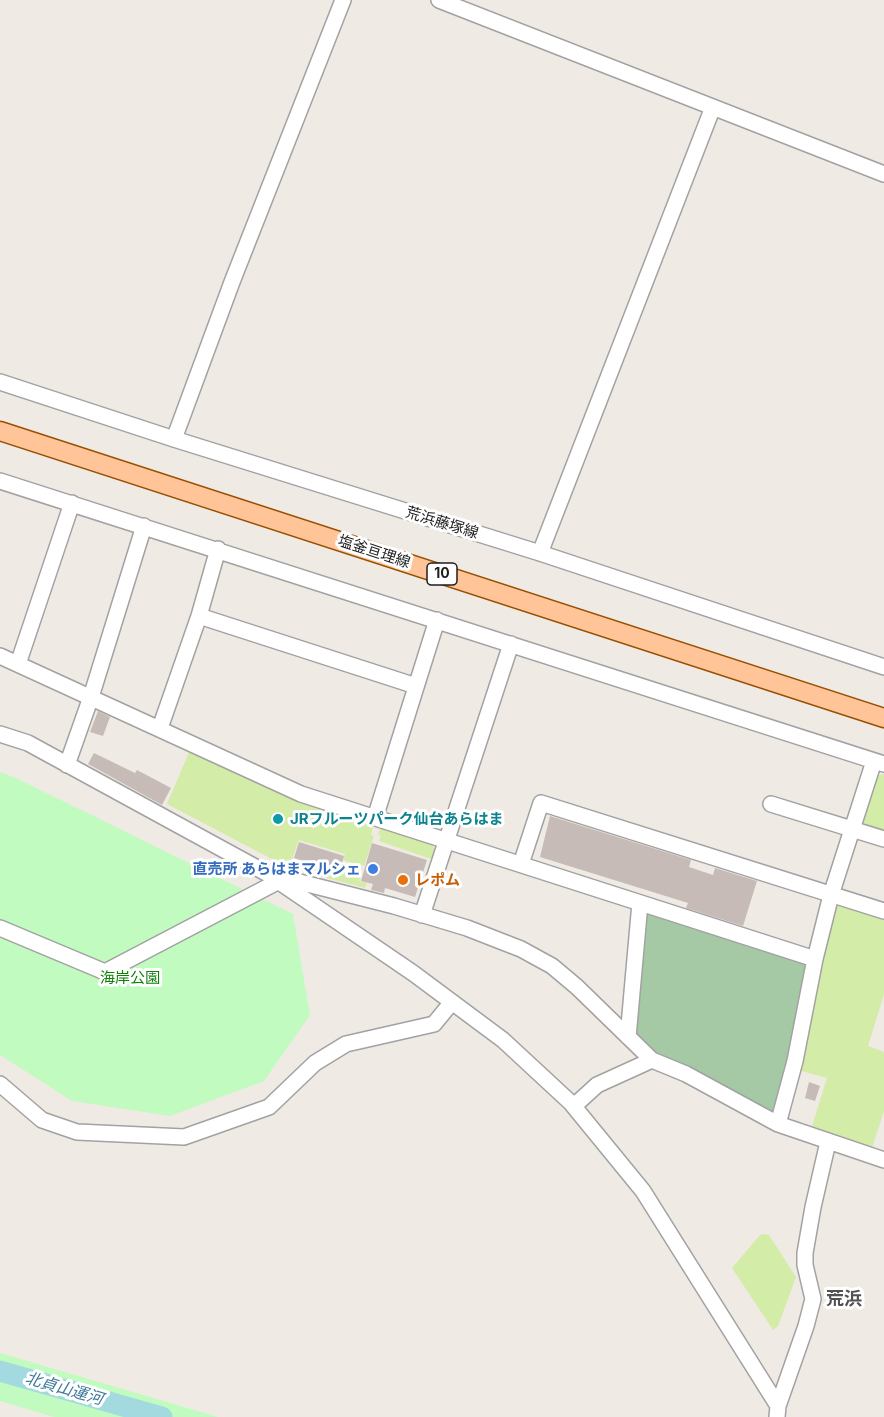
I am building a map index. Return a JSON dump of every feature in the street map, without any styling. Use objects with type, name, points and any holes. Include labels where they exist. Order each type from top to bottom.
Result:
[{"type":"main road","name":"塩釜亘理線","points":[[0,431],[884,718]]},
{"type":"street","points":[[174,439],[232,282],[342,0]]},
{"type":"street","points":[[439,0],[884,174]]},
{"type":"street","points":[[540,553],[713,107]]},
{"type":"street","name":"荒浜藤塚線","points":[[0,382],[174,439],[540,553],[884,667]]},
{"type":"street","points":[[0,481],[218,549],[879,763],[853,829],[831,895],[815,959],[795,1061],[778,1124]]},
{"type":"street","points":[[18,664],[72,503]]},
{"type":"street","points":[[67,765],[91,697],[144,526]]},
{"type":"street","points":[[160,728],[199,616],[218,549]]},
{"type":"street","points":[[199,616],[416,686]]},
{"type":"street","points":[[375,818],[437,620]]},
{"type":"street","points":[[422,915],[511,644]]},
{"type":"street","points":[[0,656],[301,794],[815,959]]},
{"type":"street","points":[[0,734],[28,743],[222,847],[273,878],[503,1040],[574,1106],[643,1191],[777,1412]]},
{"type":"street","points":[[521,864],[541,803],[884,911]]},
{"type":"street","points":[[771,804],[884,839]]},
{"type":"street","points":[[0,928],[105,972],[273,878],[422,915],[499,939],[552,966],[577,987],[652,1060],[686,1074],[778,1124],[884,1160]]},
{"type":"street","points":[[628,1037],[640,903]]},
{"type":"street","points":[[0,1084],[42,1120],[77,1132],[184,1137],[269,1107],[315,1063],[346,1044],[434,1024],[452,1002]]},
{"type":"street","points":[[574,1106],[597,1085],[652,1060]]},
{"type":"street","points":[[777,1412],[813,1299],[805,1265],[805,1253],[828,1142]]},
{"type":"green space","points":[[190,750],[374,824],[371,835],[374,836],[364,866],[343,860],[345,854],[299,840],[292,859],[339,874],[342,867],[362,873],[359,881],[367,883],[365,888],[289,868],[167,804]]},
{"type":"green space","name":"海岸公園","points":[[0,772],[293,914],[310,1015],[264,1081],[170,1116],[72,1101],[0,1055]]},
{"type":"green space","points":[[884,774],[884,834],[867,828],[863,820],[877,776]]},
{"type":"green space","points":[[381,826],[429,841],[436,850],[434,860],[379,841],[381,836],[378,834]]},
{"type":"green space","points":[[842,902],[884,915],[884,994],[868,1046],[884,1052],[884,1111],[872,1148],[812,1126],[827,1078],[798,1070],[804,1032],[835,907]]},
{"type":"green space","points":[[650,907],[810,965],[778,1111],[774,1115],[660,1058],[637,1038],[635,1011],[643,912]]},
{"type":"green space","points":[[760,1235],[769,1235],[796,1277],[778,1326],[773,1330],[732,1268]]},
{"type":"green space","points":[[0,1353],[218,1417],[54,1417],[0,1401]]},
{"type":"building","points":[[98,711],[110,717],[103,736],[90,732]]},
{"type":"building","points":[[94,753],[135,773],[137,770],[171,788],[162,805],[88,764]]},
{"type":"building","points":[[550,816],[691,860],[689,867],[713,875],[715,868],[757,881],[743,926],[686,908],[688,903],[540,857]]},
{"type":"building","points":[[299,842],[344,856],[339,872],[294,858]]},
{"type":"building","points":[[372,843],[427,860],[415,897],[385,888],[384,893],[371,890],[373,884],[361,881]]},
{"type":"building","points":[[809,1082],[820,1086],[815,1101],[805,1098]]},
{"type":"waterway","name":"北貞山運河","points":[[0,1371],[162,1417]]},
{"type":"place","name":"JRフルーツパーク仙台あらはま","points":[[278,819]]},
{"type":"place","name":"直売所 あらはまマルシェ","points":[[373,869]]},
{"type":"place","name":"レポム","points":[[403,880]]},
{"type":"district","name":"荒浜","points":[[844,1300]]}]
